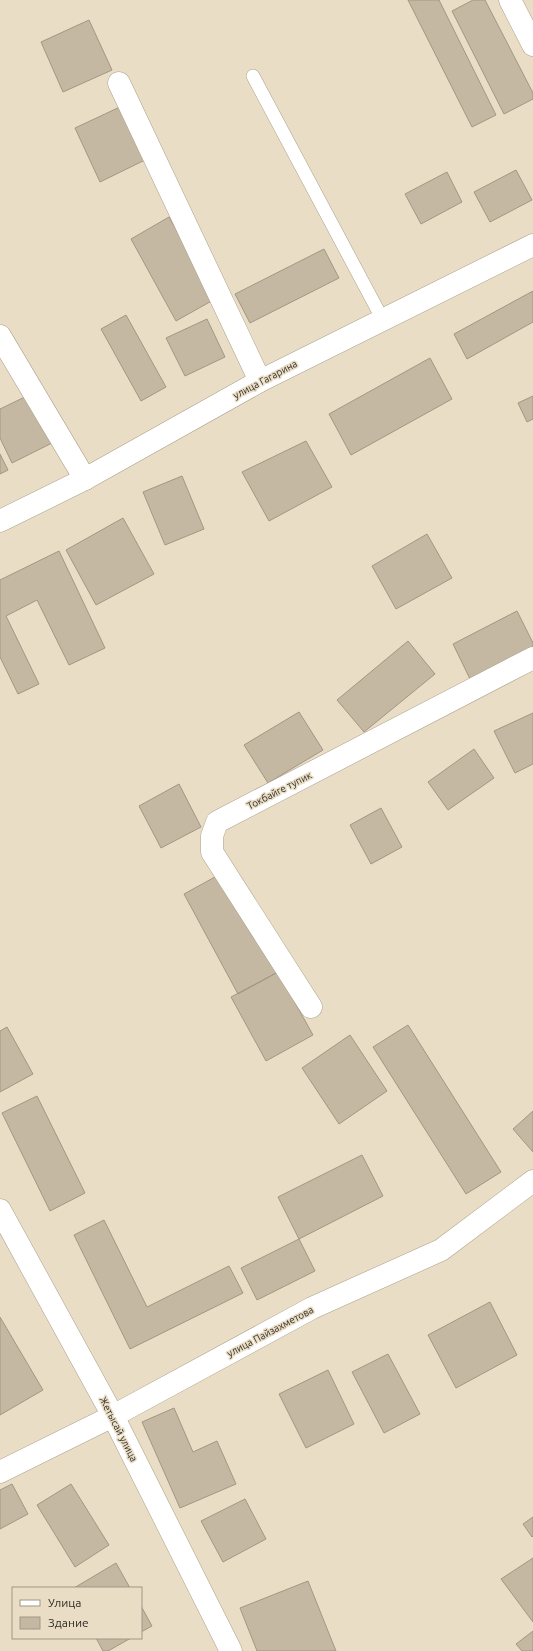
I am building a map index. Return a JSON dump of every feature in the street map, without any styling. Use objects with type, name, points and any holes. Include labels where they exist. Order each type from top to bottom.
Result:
[{"type":"street","points":[[510,0],[533,45]]},
{"type":"street","points":[[119,84],[260,381]]},
{"type":"street","name":"улица Гагарина","points":[[0,521],[85,478],[260,381],[533,245]]},
{"type":"street","points":[[0,336],[85,478]]},
{"type":"street","name":"Токбайге тупик","points":[[311,1008],[212,852],[212,836],[217,822],[533,658]]},
{"type":"street","name":"улица Пайзахметова","points":[[0,1472],[112,1416],[312,1308],[441,1250],[533,1182]]},
{"type":"street","name":"Жетысай улица","points":[[0,1210],[112,1416],[231,1651]]},
{"type":"lane","points":[[253,76],[383,320]]},
{"type":"building","points":[[408,0],[439,0],[496,115],[472,127]]},
{"type":"building","points":[[473,0],[485,0],[533,93],[533,99],[504,114],[452,11]]},
{"type":"building","points":[[89,20],[112,70],[63,92],[41,42]]},
{"type":"building","points":[[122,106],[147,159],[100,182],[75,128]]},
{"type":"building","points":[[516,170],[532,200],[490,222],[474,192]]},
{"type":"building","points":[[447,172],[462,202],[421,224],[405,194]]},
{"type":"building","points":[[169,217],[215,299],[176,321],[131,239]]},
{"type":"building","points":[[324,249],[339,278],[250,323],[235,294]]},
{"type":"building","points":[[533,291],[533,322],[467,359],[454,334]]},
{"type":"building","points":[[126,315],[166,387],[141,401],[101,329]]},
{"type":"building","points":[[207,319],[225,357],[185,376],[166,338]]},
{"type":"building","points":[[430,358],[452,399],[351,455],[329,414]]},
{"type":"building","points":[[31,394],[54,442],[12,463],[0,438],[0,409]]},
{"type":"building","points":[[533,396],[533,419],[527,422],[518,403]]},
{"type":"building","points":[[306,441],[332,487],[269,521],[242,472]]},
{"type":"building","points":[[0,454],[8,470],[0,474]]},
{"type":"building","points":[[182,476],[204,529],[165,545],[143,492]]},
{"type":"building","points":[[123,518],[154,574],[96,605],[66,550]]},
{"type":"building","points":[[427,534],[452,578],[396,609],[372,566]]},
{"type":"building","points":[[59,551],[105,648],[69,665],[37,600],[6,616],[39,684],[18,694],[0,657],[0,580]]},
{"type":"building","points":[[517,611],[533,643],[533,650],[471,681],[453,644]]},
{"type":"building","points":[[408,641],[435,674],[364,732],[337,700]]},
{"type":"building","points":[[299,712],[323,750],[268,783],[244,745]]},
{"type":"building","points":[[533,713],[533,764],[515,773],[494,731]]},
{"type":"building","points":[[474,749],[494,778],[448,810],[428,782]]},
{"type":"building","points":[[179,784],[201,827],[161,848],[139,806]]},
{"type":"building","points":[[381,808],[402,847],[371,864],[350,825]]},
{"type":"building","points":[[224,872],[278,972],[238,994],[184,894]]},
{"type":"building","points":[[278,972],[313,1035],[266,1061],[231,997]]},
{"type":"building","points":[[408,1025],[501,1172],[466,1194],[373,1047]]},
{"type":"building","points":[[7,1027],[33,1074],[0,1092],[0,1031]]},
{"type":"building","points":[[350,1035],[387,1091],[339,1124],[302,1068]]},
{"type":"building","points":[[37,1096],[85,1193],[50,1211],[2,1113]]},
{"type":"building","points":[[533,1111],[533,1152],[513,1129]]},
{"type":"building","points":[[362,1155],[383,1196],[299,1239],[278,1197]]},
{"type":"building","points":[[104,1220],[147,1307],[229,1266],[243,1293],[130,1349],[74,1235]]},
{"type":"building","points":[[299,1239],[315,1271],[257,1300],[241,1268]]},
{"type":"building","points":[[490,1302],[517,1355],[456,1388],[428,1335]]},
{"type":"building","points":[[0,1317],[43,1390],[0,1415]]},
{"type":"building","points":[[388,1354],[420,1414],[384,1433],[352,1372]]},
{"type":"building","points":[[328,1370],[354,1424],[306,1448],[279,1394]]},
{"type":"building","points":[[174,1408],[193,1452],[217,1441],[236,1484],[180,1508],[142,1422]]},
{"type":"building","points":[[12,1484],[28,1514],[0,1529],[0,1490]]},
{"type":"building","points":[[71,1484],[109,1545],[75,1567],[37,1505]]},
{"type":"building","points":[[245,1499],[266,1539],[223,1562],[201,1521]]},
{"type":"building","points":[[533,1517],[533,1536],[532,1537],[523,1524]]},
{"type":"building","points":[[533,1558],[533,1622],[501,1579]]},
{"type":"building","points":[[116,1563],[129,1587],[76,1587]]},
{"type":"building","points":[[308,1581],[336,1651],[257,1651],[240,1608]]},
{"type":"building","points":[[142,1608],[152,1626],[142,1631]]},
{"type":"building","points":[[533,1631],[533,1651],[522,1651],[516,1644]]},
{"type":"building","points":[[97,1639],[129,1639],[108,1651],[103,1651]]}]
